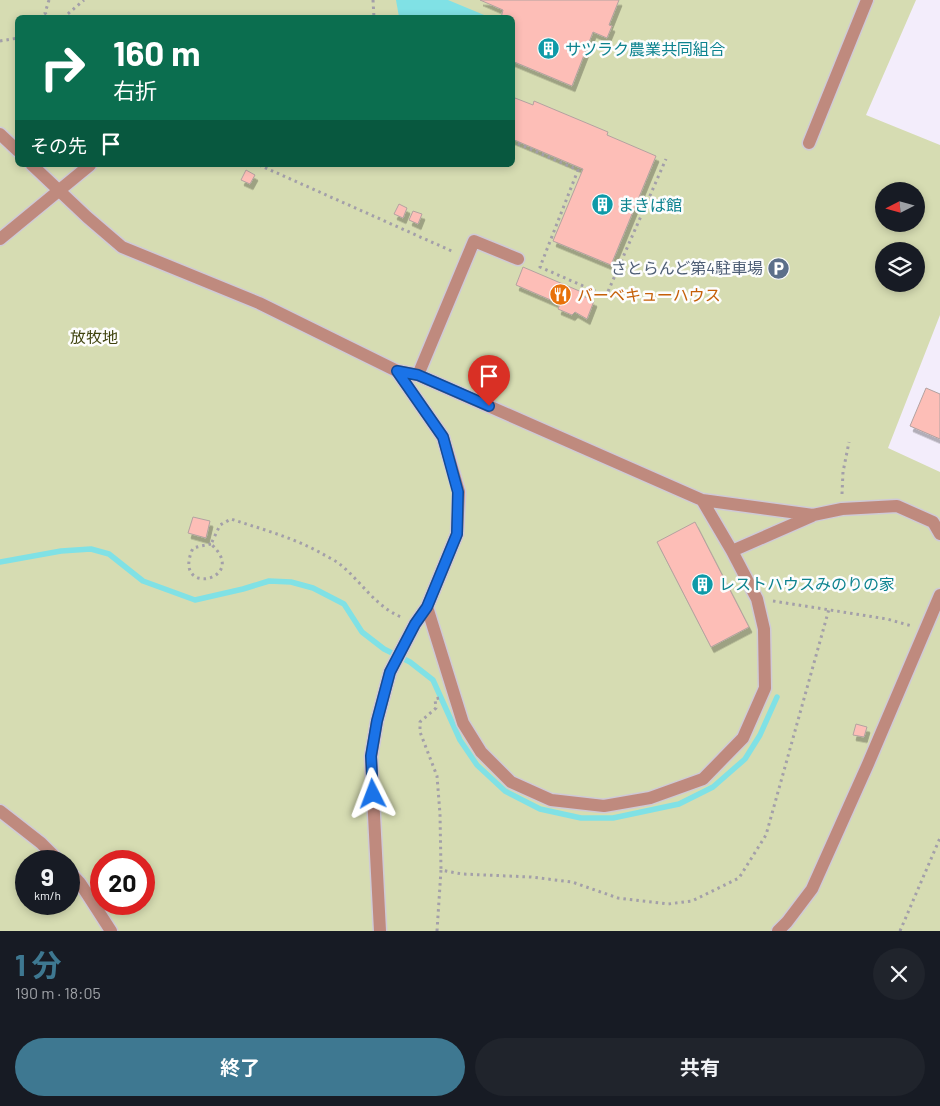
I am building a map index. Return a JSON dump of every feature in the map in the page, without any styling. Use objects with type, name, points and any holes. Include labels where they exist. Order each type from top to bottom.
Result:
[{"type":"lane","points":[[809,144],[867,0]]},
{"type":"lane","points":[[0,134],[15,148]]},
{"type":"lane","points":[[34,167],[122,247],[259,303],[397,371],[418,375],[702,500],[813,515]]},
{"type":"lane","points":[[0,239],[88,167]]},
{"type":"lane","points":[[418,375],[474,241],[518,259]]},
{"type":"lane","points":[[380,931],[371,756],[377,721],[392,667],[415,624],[427,607],[457,534],[458,492],[443,437],[397,371]]},
{"type":"lane","points":[[427,607],[463,723],[481,752],[510,782],[551,800],[604,806],[650,798],[703,779],[743,738],[765,688],[764,629],[757,599],[702,500]]},
{"type":"lane","points":[[732,551],[813,515],[842,509],[897,506],[933,522],[940,534]]},
{"type":"lane","points":[[778,931],[812,889],[940,595]]},
{"type":"lane","points":[[0,811],[48,850]]},
{"type":"lane","points":[[80,883],[112,931]]},
{"type":"path","points":[[45,13],[49,0]]},
{"type":"path","points":[[66,15],[84,0]]},
{"type":"path","points":[[373,0],[374,15]]},
{"type":"path","points":[[0,41],[15,38]]},
{"type":"path","points":[[515,142],[578,170],[540,267],[606,296],[666,158]]},
{"type":"path","points":[[263,167],[466,258]]},
{"type":"path","points":[[842,509],[843,472],[849,442]]},
{"type":"path","points":[[211,544],[220,525],[230,519],[281,534],[306,544],[337,562],[389,612],[415,624]]},
{"type":"path","points":[[211,544],[219,551],[222,559],[221,569],[214,577],[206,580],[196,577],[190,571],[189,563],[194,548],[211,544]]},
{"type":"path","points":[[757,599],[887,619],[926,630]]},
{"type":"path","points":[[441,870],[462,874],[531,877],[572,882],[618,898],[668,904],[692,901],[739,878],[766,835],[829,609]]},
{"type":"path","points":[[434,699],[436,708],[420,722],[420,732],[437,776],[441,870],[437,931]]},
{"type":"path","points":[[900,931],[940,838]]},
{"type":"green space","name":"放牧地","points":[[0,0],[916,0],[866,115],[940,145],[940,315],[888,448],[940,472],[940,931],[0,931]]},
{"type":"water","points":[[396,0],[448,0],[484,15],[399,15]]},
{"type":"building","name":"サツラク農業共同組合","points":[[480,0],[619,0],[609,25],[612,26],[607,38],[593,32],[572,86],[515,62],[515,15],[502,15],[503,10]]},
{"type":"building","name":"まきば館","points":[[515,98],[533,105],[534,101],[608,132],[607,135],[656,156],[611,265],[553,241],[583,169],[515,140]]},
{"type":"building","points":[[246,170],[255,175],[250,184],[241,180]]},
{"type":"building","points":[[399,204],[407,208],[403,218],[394,214]]},
{"type":"building","points":[[413,211],[422,214],[418,224],[409,220]]},
{"type":"building","name":"バーベキューハウス","points":[[523,267],[584,293],[583,296],[594,301],[587,319],[575,312],[572,315],[558,309],[560,304],[516,285]]},
{"type":"building","points":[[926,388],[940,394],[940,439],[910,426]]},
{"type":"building","points":[[193,517],[210,521],[206,538],[188,533]]},
{"type":"building","name":"レストハウスみのりの家","points":[[695,522],[749,627],[711,647],[657,542]]},
{"type":"building","points":[[856,724],[867,727],[864,737],[853,735]]},
{"type":"waterway","points":[[0,562],[61,551],[91,549],[109,554],[143,581],[195,600],[269,581],[291,582],[313,588],[344,604],[362,632],[384,649],[410,662],[433,680],[460,740],[477,765],[505,791],[540,809],[581,818],[613,818],[679,804],[713,787],[745,759],[760,735],[777,697]]},
{"type":"place","name":"サツラク農業共同組合","points":[[549,49]]},
{"type":"place","name":"まきば館","points":[[602,205]]},
{"type":"place","name":"さとらんど第4駐車場","points":[[779,268]]},
{"type":"place","name":"バーベキューハウス","points":[[561,295]]},
{"type":"place","name":"レストハウスみのりの家","points":[[703,584]]},
{"type":"route","points":[[373,794],[371,756],[377,721],[390,672],[415,624],[427,607],[457,534],[458,492],[443,437],[397,371],[418,375],[489,406]]}]
